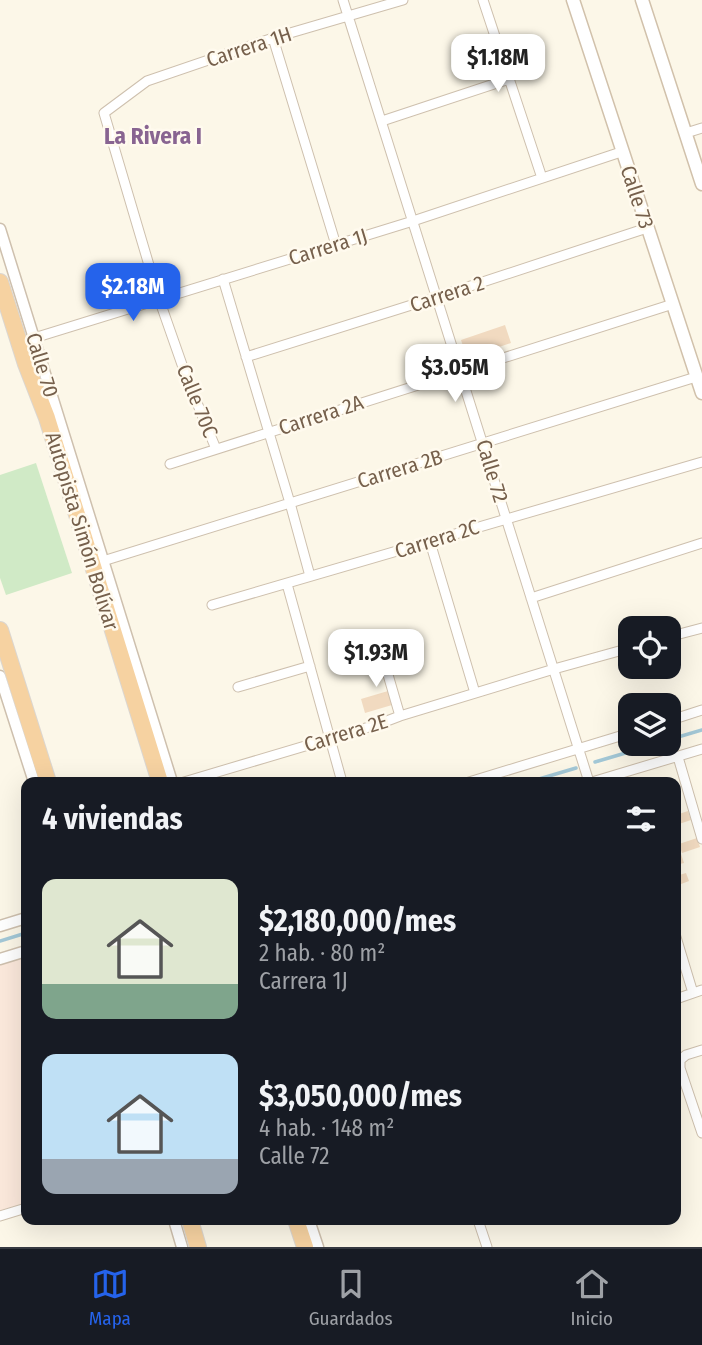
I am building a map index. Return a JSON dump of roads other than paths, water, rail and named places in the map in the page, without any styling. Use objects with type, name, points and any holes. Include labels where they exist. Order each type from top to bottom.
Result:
[{"type":"highway","name":"Autopista Simón Bolívar","points":[[0,282],[26,364],[51,430],[158,777]]},
{"type":"highway","points":[[26,364],[58,416]]},
{"type":"highway","points":[[0,630],[46,777]]},
{"type":"highway","points":[[191,1225],[198,1247]]},
{"type":"highway","points":[[298,1225],[305,1247]]},
{"type":"main road","name":"Calle 73","points":[[573,0],[700,386]]},
{"type":"main road","points":[[642,0],[702,184]]},
{"type":"street","name":"Calle 72","points":[[343,0],[588,777]]},
{"type":"street","name":"Carrera 1H","points":[[104,113],[147,81],[273,38],[403,0]]},
{"type":"street","points":[[483,0],[542,178]]},
{"type":"street","points":[[273,38],[336,244]]},
{"type":"street","points":[[382,121],[509,79]]},
{"type":"street","name":"Calle 70C","points":[[104,113],[159,299],[186,376],[216,449]]},
{"type":"street","points":[[686,133],[702,128]]},
{"type":"street","name":"Carrera 1J","points":[[34,338],[414,221],[621,152]]},
{"type":"street","name":"Carrera 2","points":[[246,357],[647,228]]},
{"type":"street","name":"Calle 70","points":[[0,229],[170,777]]},
{"type":"street","points":[[223,279],[310,576]]},
{"type":"street","name":"Carrera 2A","points":[[170,464],[673,304]]},
{"type":"street","name":"Carrera 2B","points":[[103,561],[483,443],[700,386]]},
{"type":"street","name":"Carrera 2C","points":[[212,605],[702,462]]},
{"type":"street","points":[[430,542],[475,693]]},
{"type":"street","points":[[531,598],[702,543]]},
{"type":"street","points":[[287,584],[341,777]]},
{"type":"street","points":[[681,634],[702,628]]},
{"type":"street","name":"Carrera 2E","points":[[201,777],[618,651]]},
{"type":"street","points":[[382,654],[400,716]]},
{"type":"street","points":[[238,687],[310,666]]},
{"type":"street","points":[[0,676],[32,777]]},
{"type":"street","points":[[681,717],[702,710]]},
{"type":"street","points":[[485,777],[618,736]]},
{"type":"street","points":[[626,777],[702,749]]},
{"type":"street","points":[[678,757],[702,839]]},
{"type":"street","points":[[0,926],[21,920]]},
{"type":"street","points":[[681,950],[697,992]]},
{"type":"street","points":[[0,959],[21,953]]},
{"type":"street","points":[[681,1059],[702,1050]]},
{"type":"street","points":[[681,1070],[698,1110],[702,1133]]},
{"type":"street","points":[[0,1216],[21,1210]]},
{"type":"street","points":[[175,1225],[182,1247]]},
{"type":"street","points":[[311,1225],[318,1247]]},
{"type":"street","points":[[480,1225],[487,1247]]},
{"type":"waterway","points":[[681,736],[702,730]]},
{"type":"waterway","points":[[595,762],[618,755]]},
{"type":"waterway","points":[[546,777],[576,768]]},
{"type":"waterway","points":[[0,941],[21,935]]},
{"type":"district","name":"La Rivera I","points":[[153,136]]}]
